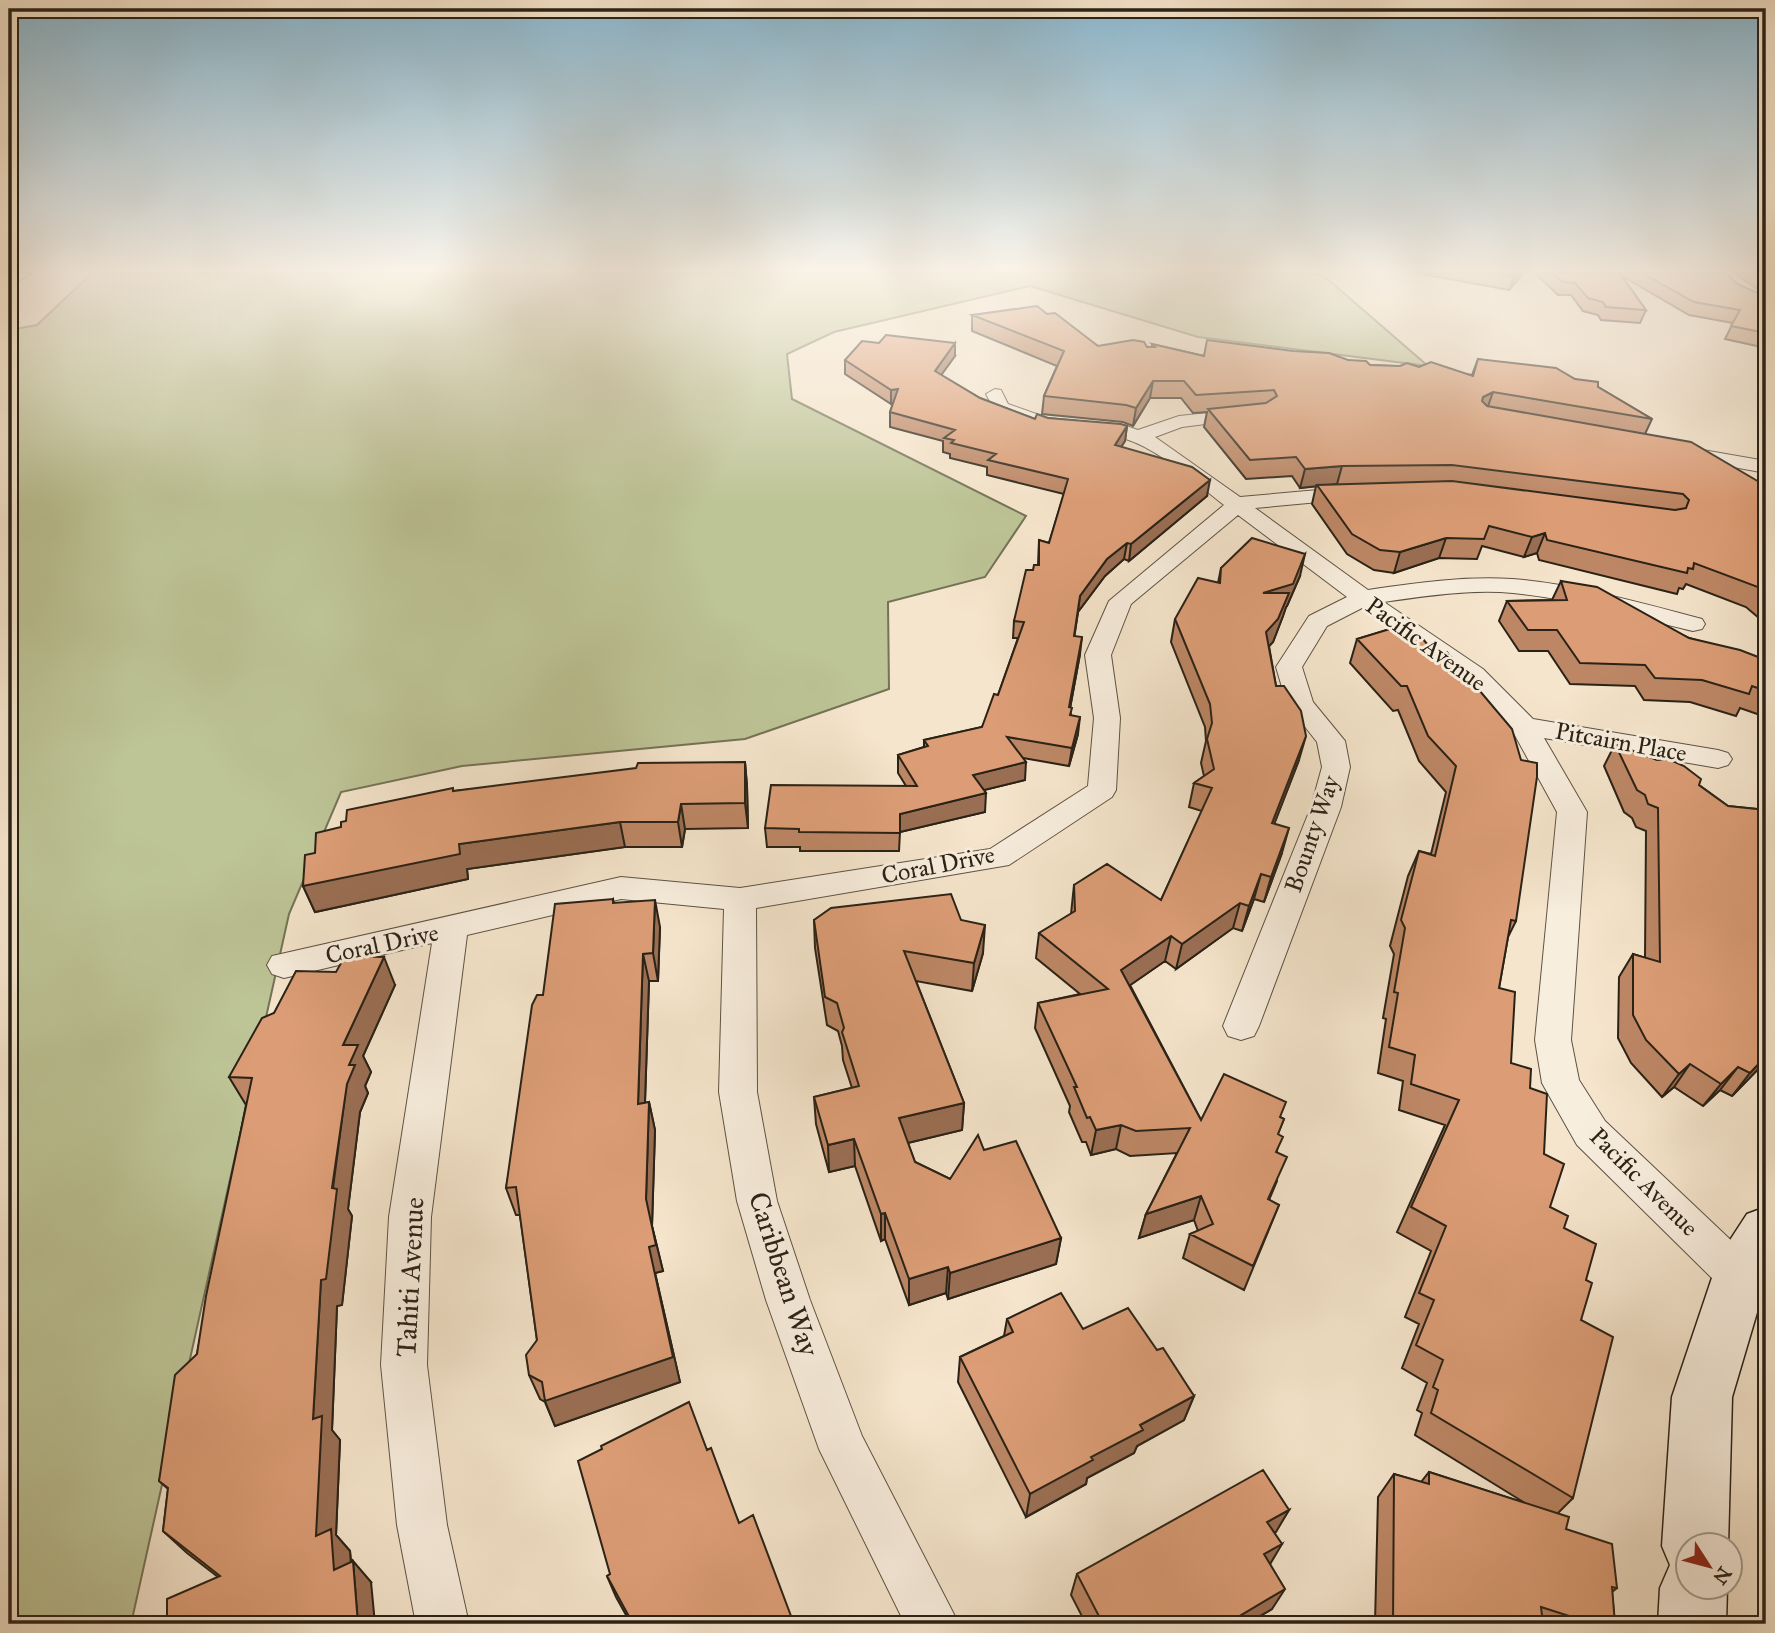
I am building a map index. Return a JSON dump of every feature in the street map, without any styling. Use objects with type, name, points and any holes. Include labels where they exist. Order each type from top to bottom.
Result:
[{"type":"street","name":"Pacific Avenue","points":[[995,394],[1001,407],[1047,424],[1123,431],[1156,444],[1239,503],[1363,598],[1474,674],[1524,726],[1572,812],[1553,1040],[1561,1083],[1591,1133],[1752,1254]]},
{"type":"street","points":[[1138,437],[1179,422],[1262,414]]},
{"type":"street","points":[[1660,448],[1766,467]]},
{"type":"street","points":[[1239,503],[1337,493],[1377,493]]},
{"type":"street","name":"Coral Drive","points":[[285,965],[621,888],[740,899],[998,858],[1102,790],[1107,718],[1098,655],[1121,601],[1239,503]]},
{"type":"street","name":"Bounty Way","points":[[1241,1026],[1326,807],[1336,767],[1331,741],[1300,704],[1289,667],[1318,621],[1363,598],[1431,588],[1512,586],[1611,603],[1693,624]]},
{"type":"street","name":"Pitcairn Place","points":[[1524,726],[1718,759]]},
{"type":"street","name":"Caribbean Way","points":[[740,899],[738,1092],[757,1201],[788,1300],[843,1449],[933,1624]]},
{"type":"street","name":"Tahiti Avenue","points":[[442,1624],[422,1525],[404,1365],[410,1217],[451,929]]},
{"type":"street","points":[[1696,1532],[1702,1397],[1752,1254]]},
{"type":"street","points":[[1692,1624],[1693,1602]]},
{"type":"green space","points":[[9,349],[797,349],[787,354],[792,399],[1026,516],[985,577],[888,602],[889,689],[745,739],[462,766],[341,792],[289,914],[131,1624],[9,1624]]},
{"type":"green space","points":[[1295,349],[1409,349],[1428,366]]},
{"type":"building","points":[[855,349],[951,349],[935,371],[980,398],[1035,419],[1037,414],[1048,418],[1127,426],[1115,445],[1192,467],[1210,480],[1131,544],[1127,543],[1107,559],[1080,596],[1074,636],[1082,637],[1069,707],[1072,708],[1070,715],[1080,717],[1072,748],[1007,737],[1026,762],[973,775],[986,793],[900,814],[900,833],[799,832],[799,829],[765,828],[771,785],[917,786],[898,755],[928,746],[924,740],[982,727],[994,694],[998,695],[1024,622],[1014,621],[1026,570],[1033,570],[1034,565],[1039,565],[1039,540],[1049,543],[1068,479],[988,460],[996,454],[951,443],[954,440],[944,438],[955,430],[890,412],[898,389],[891,390],[845,360]]},
{"type":"building","points":[[1059,349],[1175,349],[1204,356],[1205,349],[1279,349],[1329,353],[1348,360],[1366,361],[1370,365],[1400,366],[1407,363],[1419,367],[1431,362],[1473,376],[1478,359],[1556,368],[1575,379],[1598,382],[1598,387],[1652,419],[1493,392],[1483,397],[1482,401],[1487,406],[1691,442],[1766,486],[1766,594],[1758,587],[1694,563],[1693,569],[1688,568],[1687,573],[1547,540],[1545,533],[1532,537],[1489,526],[1484,539],[1446,538],[1400,552],[1380,550],[1352,534],[1317,485],[1452,481],[1675,510],[1686,508],[1689,500],[1683,494],[1452,465],[1305,469],[1296,457],[1250,460],[1208,409],[1266,403],[1277,396],[1274,390],[1196,395],[1184,381],[1153,381],[1136,408],[1044,396],[1064,351]]},
{"type":"building","points":[[1252,538],[1305,554],[1293,584],[1263,593],[1289,593],[1278,619],[1266,632],[1276,686],[1284,686],[1301,711],[1306,736],[1272,823],[1289,828],[1271,877],[1261,874],[1249,906],[1240,903],[1182,944],[1171,936],[1121,970],[1201,1120],[1224,1074],[1286,1102],[1280,1117],[1284,1119],[1278,1134],[1283,1137],[1276,1152],[1287,1157],[1268,1199],[1279,1205],[1253,1266],[1190,1234],[1213,1224],[1201,1196],[1146,1214],[1190,1128],[1136,1131],[1121,1125],[1096,1130],[1090,1117],[1087,1118],[1074,1087],[1077,1087],[1038,1003],[1108,989],[1039,933],[1075,911],[1074,885],[1107,864],[1161,900],[1212,788],[1194,783],[1214,769],[1207,739],[1212,723],[1210,704],[1175,619],[1198,578],[1220,583],[1221,568]]},
{"type":"building","points":[[1561,581],[1597,587],[1689,638],[1740,650],[1766,660],[1766,691],[1752,686],[1749,694],[1702,680],[1655,678],[1645,665],[1580,663],[1557,630],[1528,630],[1507,601],[1567,600]]},
{"type":"building","points":[[1403,625],[1422,638],[1435,653],[1447,652],[1512,729],[1521,760],[1537,763],[1516,921],[1511,920],[1499,988],[1515,992],[1511,1063],[1531,1069],[1530,1088],[1547,1094],[1544,1154],[1564,1164],[1550,1207],[1568,1216],[1564,1228],[1596,1244],[1586,1280],[1592,1283],[1581,1320],[1613,1337],[1573,1498],[1431,1413],[1438,1390],[1433,1387],[1443,1360],[1416,1345],[1434,1300],[1419,1293],[1446,1226],[1411,1207],[1459,1100],[1411,1084],[1415,1055],[1389,1047],[1398,993],[1394,992],[1405,928],[1401,920],[1419,851],[1435,856],[1456,766],[1428,736],[1407,686],[1401,686],[1357,639]]},
{"type":"building","points":[[1615,744],[1657,760],[1668,759],[1684,766],[1701,779],[1699,785],[1728,806],[1766,810],[1766,1056],[1750,1073],[1738,1067],[1721,1084],[1690,1064],[1679,1074],[1646,1040],[1633,1015],[1633,954],[1660,962],[1658,808],[1648,804],[1645,795],[1637,790]]},
{"type":"building","points":[[745,762],[745,803],[681,804],[678,822],[620,822],[459,844],[460,854],[303,886],[305,855],[315,853],[316,833],[341,827],[341,822],[346,821],[347,810],[453,788],[453,791],[636,768],[638,763]]},
{"type":"building","points":[[951,894],[961,920],[985,925],[974,963],[904,951],[964,1103],[899,1118],[915,1162],[950,1179],[978,1135],[984,1150],[1016,1141],[1061,1238],[950,1273],[948,1267],[909,1279],[885,1213],[881,1214],[854,1139],[828,1145],[814,1097],[859,1086],[842,1032],[844,1028],[837,1003],[825,997],[814,920],[831,908]]},
{"type":"building","points":[[613,899],[613,903],[655,900],[653,953],[643,954],[638,1104],[649,1102],[646,1199],[656,1245],[649,1247],[673,1357],[545,1401],[542,1382],[529,1375],[526,1355],[537,1340],[516,1187],[506,1188],[532,1005],[537,995],[543,995],[555,904]]},
{"type":"building","points":[[345,956],[384,957],[343,1045],[358,1045],[349,1065],[355,1065],[347,1084],[332,1188],[337,1189],[326,1279],[321,1280],[313,1419],[322,1416],[316,1536],[331,1529],[334,1570],[353,1561],[358,1624],[157,1624],[167,1620],[167,1599],[220,1576],[163,1531],[168,1488],[159,1481],[175,1375],[197,1354],[206,1296],[252,1078],[229,1077],[262,1018],[274,1013],[296,971],[336,972]]},
{"type":"building","points":[[1061,1293],[1083,1329],[1128,1308],[1157,1350],[1163,1348],[1194,1396],[1140,1425],[1143,1430],[1091,1457],[1093,1460],[1030,1494],[960,1357],[1013,1332],[1007,1319]]},
{"type":"building","points":[[689,1402],[707,1450],[711,1448],[739,1523],[753,1515],[794,1624],[633,1624],[607,1576],[610,1574],[578,1461],[602,1449],[601,1446]]},
{"type":"building","points":[[1263,1470],[1289,1510],[1267,1522],[1282,1544],[1264,1554],[1285,1589],[1226,1624],[1103,1624],[1077,1574]]},
{"type":"building","points":[[1429,1472],[1569,1517],[1566,1529],[1612,1544],[1617,1588],[1612,1587],[1615,1624],[1594,1624],[1541,1607],[1543,1624],[1393,1624],[1394,1474],[1429,1484]]}]
